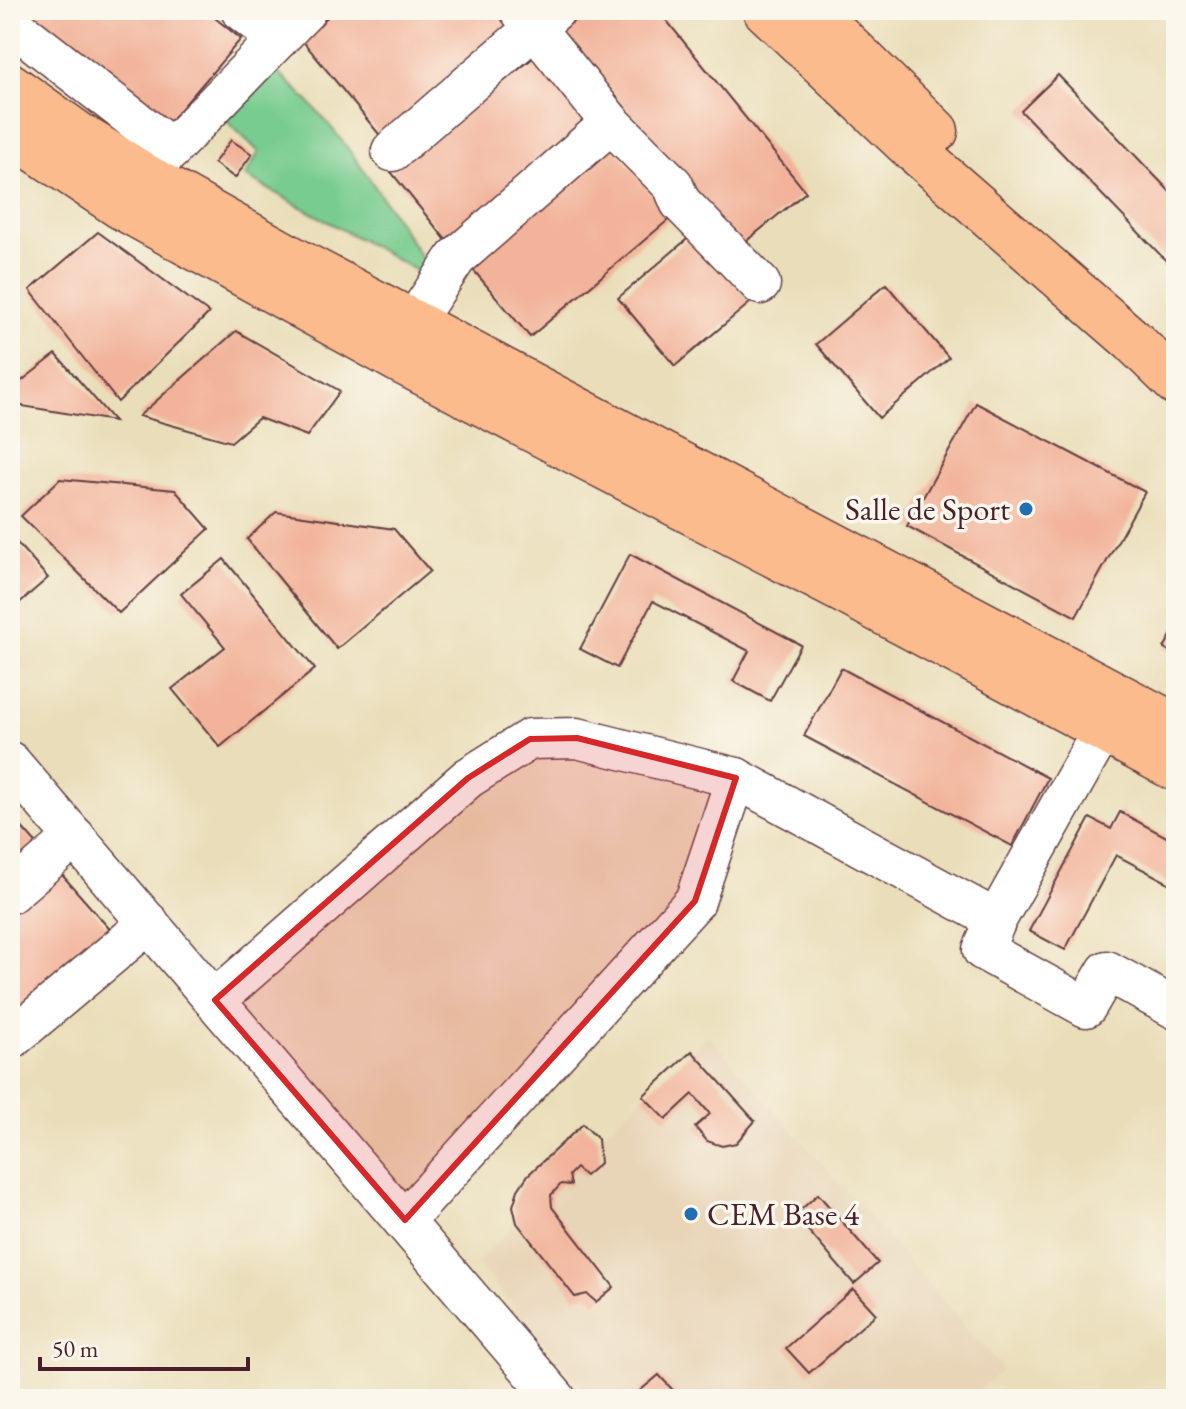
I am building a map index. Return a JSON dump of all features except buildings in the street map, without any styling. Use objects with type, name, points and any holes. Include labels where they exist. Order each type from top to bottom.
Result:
[{"type":"main road","points":[[765,10],[909,146],[1132,340],[1176,383]]},
{"type":"main road","points":[[812,10],[940,134],[1176,346]]},
{"type":"main road","points":[[10,85],[81,136],[146,177],[413,323],[1176,726]]},
{"type":"main road","points":[[10,133],[146,177],[400,361],[845,592],[1176,769]]},
{"type":"street","points":[[241,10],[278,39]]},
{"type":"street","points":[[10,23],[146,177],[306,10]]},
{"type":"street","points":[[392,151],[537,16],[611,123],[673,185],[680,202],[760,284]]},
{"type":"street","points":[[413,323],[456,258],[611,123]]},
{"type":"street","points":[[1103,730],[996,920],[983,950],[1086,1007],[1107,971],[1176,1009]]},
{"type":"street","points":[[215,1000],[468,778],[530,739],[577,738],[736,778],[996,920]]},
{"type":"street","points":[[11,764],[556,1399]]},
{"type":"street","points":[[405,1220],[695,901],[736,778]]},
{"type":"street","points":[[10,893],[75,837]]},
{"type":"street","points":[[10,1040],[149,923]]},
{"type":"highlighted area","points":[[577,738],[736,778],[695,901],[405,1220],[215,1000],[468,778],[530,739]]},
{"type":"shaded area","name":"CEM Base 4","points":[[708,1035],[1003,1369],[970,1399],[592,1399],[477,1263],[517,1223],[513,1206],[518,1190],[528,1175],[583,1124],[598,1139]]},
{"type":"green space","points":[[272,68],[318,112],[358,163],[430,270],[426,276],[245,176],[259,152],[223,117]]},
{"type":"place","name":"Salle de Sport","points":[[1026,509]]},
{"type":"place","name":"CEM Base 4","points":[[691,1214]]}]
